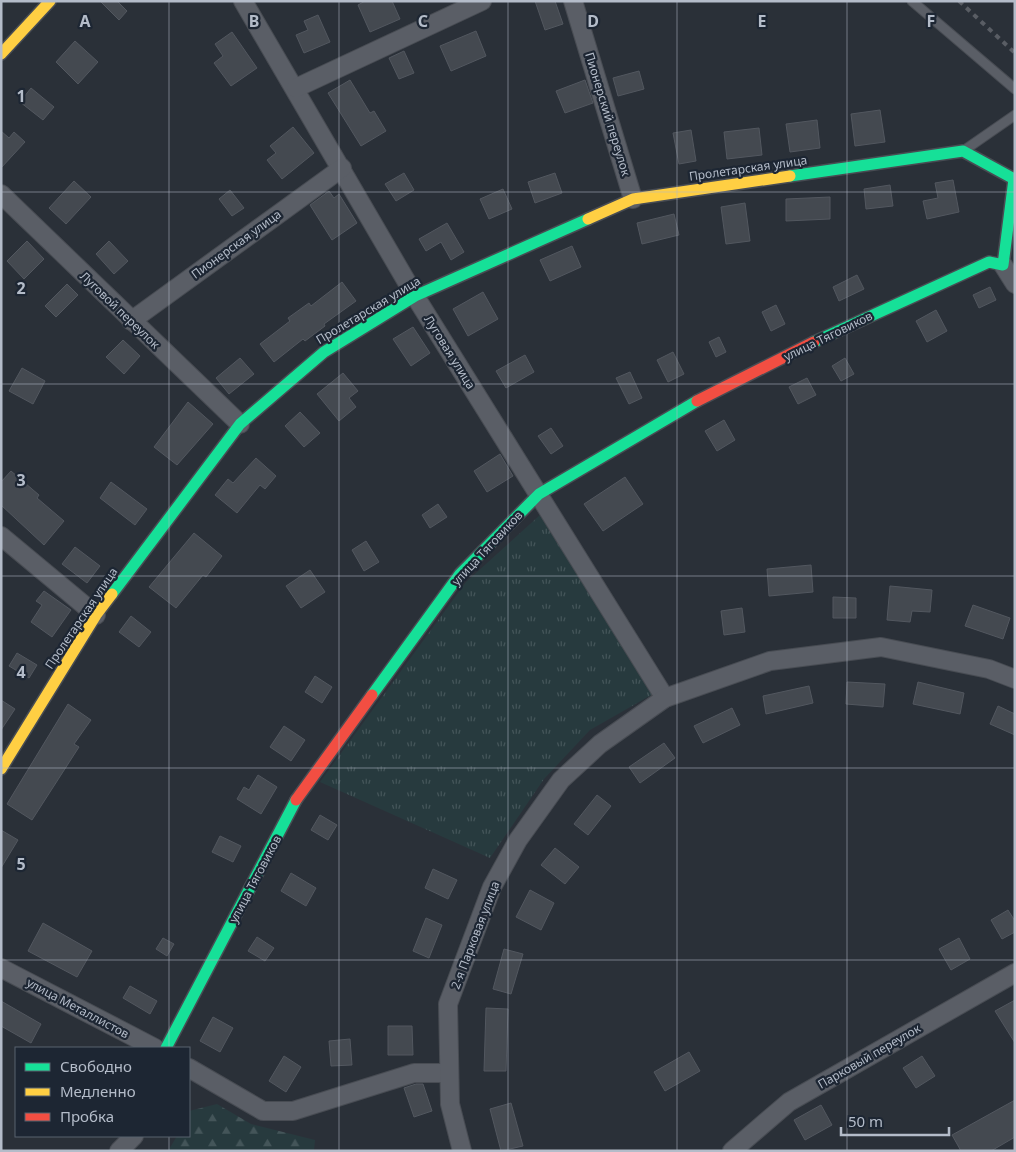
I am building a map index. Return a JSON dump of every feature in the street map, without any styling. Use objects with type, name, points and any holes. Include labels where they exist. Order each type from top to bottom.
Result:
[{"type":"street","points":[[1,54],[50,1]]},
{"type":"street","name":"Луговая улица","points":[[243,1],[296,88],[415,296],[666,698]]},
{"type":"street","points":[[296,88],[482,1]]},
{"type":"street","name":"Пионерский переулок","points":[[573,1],[634,199]]},
{"type":"street","points":[[963,151],[1014,178],[1003,265],[1015,284]]},
{"type":"street","name":"Пролетарская улица","points":[[1,769],[9,753],[96,615],[240,424],[324,352],[415,296],[634,199],[963,151]]},
{"type":"street","name":"Пионерская улица","points":[[131,321],[342,168]]},
{"type":"street","name":"Луговой переулок","points":[[1,194],[240,424]]},
{"type":"street","name":"улица Тяговиков","points":[[167,1047],[300,793],[460,574],[538,494],[710,393],[846,326],[989,262],[1003,265]]},
{"type":"street","points":[[1,536],[96,615]]},
{"type":"street","name":"2-я Парковая улица","points":[[462,1151],[450,1104],[448,1004],[492,887],[518,840],[561,780],[600,744],[666,698],[770,662],[881,647],[989,669],[1015,680]]},
{"type":"street","name":"улица Металлистов","points":[[1,968],[152,1047]]},
{"type":"street","name":"Парковый переулок","points":[[732,1151],[788,1102],[1015,973]]},
{"type":"street","points":[[190,1069],[263,1111],[293,1111],[414,1073],[450,1073]]},
{"type":"street","points":[[119,1151],[133,1137]]},
{"type":"lane","points":[[912,1],[1015,89]]},
{"type":"lane","points":[[963,151],[1015,115]]},
{"type":"green space","points":[[540,515],[653,694],[590,730],[544,779],[490,858],[320,782],[466,582]]},
{"type":"green space","points":[[217,1104],[251,1124],[315,1140],[314,1151],[168,1151],[176,1137],[190,1137],[190,1111]]},
{"type":"building","points":[[100,1],[117,1],[127,11],[119,20]]},
{"type":"building","points":[[365,1],[392,1],[400,19],[370,32],[358,5]]},
{"type":"building","points":[[535,1],[555,1],[563,24],[545,30]]},
{"type":"building","points":[[318,15],[330,42],[304,53],[296,35],[308,30],[304,21]]},
{"type":"building","points":[[476,31],[486,56],[451,71],[440,46]]},
{"type":"building","points":[[232,32],[257,68],[231,86],[214,63],[223,56],[215,44]]},
{"type":"building","points":[[75,41],[98,62],[78,84],[56,62]]},
{"type":"building","points":[[404,51],[414,73],[399,79],[389,58]]},
{"type":"building","points":[[639,71],[644,89],[618,96],[613,78]]},
{"type":"building","points":[[350,80],[370,113],[374,111],[386,131],[361,146],[328,93]]},
{"type":"building","points":[[585,80],[593,103],[565,113],[556,91]]},
{"type":"building","points":[[31,88],[54,107],[43,120],[20,102]]},
{"type":"building","points":[[880,110],[885,142],[855,146],[851,114]]},
{"type":"building","points":[[817,120],[820,148],[790,152],[786,124]]},
{"type":"building","points":[[293,127],[314,153],[282,179],[267,160],[276,153],[270,146]]},
{"type":"building","points":[[759,128],[762,155],[727,159],[724,132]]},
{"type":"building","points":[[691,130],[696,161],[679,164],[673,133]]},
{"type":"building","points":[[1,131],[9,138],[14,132],[25,142],[1,168]]},
{"type":"building","points":[[404,173],[414,190],[396,201],[385,184]]},
{"type":"building","points":[[555,173],[562,193],[535,203],[528,182]]},
{"type":"building","points":[[953,180],[959,212],[927,219],[923,201],[938,198],[935,183]]},
{"type":"building","points":[[74,181],[91,197],[66,224],[49,208]]},
{"type":"building","points":[[890,185],[893,206],[866,209],[864,189]]},
{"type":"building","points":[[503,189],[512,209],[489,219],[480,199]]},
{"type":"building","points":[[230,190],[244,208],[232,216],[219,199]]},
{"type":"building","points":[[329,191],[334,198],[339,194],[357,223],[332,240],[310,205]]},
{"type":"building","points":[[830,197],[830,219],[786,221],[786,199]]},
{"type":"building","points":[[745,203],[750,241],[726,244],[721,207]]},
{"type":"building","points":[[674,214],[679,235],[642,244],[637,223]]},
{"type":"building","points":[[447,223],[464,252],[451,260],[441,242],[426,251],[419,239]]},
{"type":"building","points":[[27,241],[44,259],[24,279],[7,261]]},
{"type":"building","points":[[109,241],[128,261],[114,274],[96,254]]},
{"type":"building","points":[[572,246],[581,267],[550,281],[540,260]]},
{"type":"building","points":[[857,275],[864,289],[839,301],[833,287]]},
{"type":"building","points":[[342,282],[356,301],[324,324],[325,326],[305,341],[303,339],[274,362],[260,344],[290,321],[288,318],[309,303],[311,306]]},
{"type":"building","points":[[67,284],[78,295],[56,317],[45,306]]},
{"type":"building","points":[[990,287],[996,300],[979,308],[973,295]]},
{"type":"building","points":[[483,292],[498,319],[468,336],[453,309]]},
{"type":"building","points":[[776,305],[785,324],[771,331],[762,312]]},
{"type":"building","points":[[936,310],[947,331],[927,342],[916,321]]},
{"type":"building","points":[[413,327],[430,353],[411,366],[393,339]]},
{"type":"building","points":[[719,337],[726,352],[716,357],[709,342]]},
{"type":"building","points":[[123,340],[140,356],[124,374],[106,357]]},
{"type":"building","points":[[673,352],[684,374],[668,382],[657,360]]},
{"type":"building","points":[[525,355],[534,372],[506,388],[496,371]]},
{"type":"building","points":[[240,358],[254,374],[229,394],[216,378]]},
{"type":"building","points":[[845,358],[854,374],[841,381],[832,366]]},
{"type":"building","points":[[22,368],[45,381],[33,404],[9,391]]},
{"type":"building","points":[[630,372],[642,398],[629,404],[616,378]]},
{"type":"building","points":[[343,373],[358,391],[349,398],[356,407],[339,421],[317,394]]},
{"type":"building","points":[[807,378],[816,395],[798,404],[789,387]]},
{"type":"building","points":[[188,402],[213,424],[177,465],[154,447]]},
{"type":"building","points":[[300,412],[320,433],[304,447],[285,426]]},
{"type":"building","points":[[724,420],[735,440],[717,451],[705,431]]},
{"type":"building","points":[[551,428],[563,446],[551,454],[538,436]]},
{"type":"building","points":[[500,454],[513,476],[487,492],[474,471]]},
{"type":"building","points":[[256,458],[276,476],[265,489],[260,485],[237,513],[215,495],[228,479],[233,483]]},
{"type":"building","points":[[11,471],[39,495],[37,498],[64,521],[44,545],[1,505],[1,482]]},
{"type":"building","points":[[625,477],[643,504],[603,531],[584,504]]},
{"type":"building","points":[[111,482],[147,509],[135,525],[100,498]]},
{"type":"building","points":[[438,504],[447,517],[430,528],[422,515]]},
{"type":"building","points":[[194,533],[222,556],[206,577],[203,575],[176,608],[149,587]]},
{"type":"building","points":[[366,541],[379,562],[364,571],[352,550]]},
{"type":"building","points":[[75,547],[100,566],[87,583],[62,564]]},
{"type":"building","points":[[811,565],[813,592],[769,596],[767,569]]},
{"type":"building","points":[[310,570],[325,592],[301,608],[286,586]]},
{"type":"building","points":[[890,586],[932,590],[930,612],[912,611],[910,622],[887,620]]},
{"type":"building","points":[[44,591],[71,610],[52,637],[31,622],[42,605],[36,601]]},
{"type":"building","points":[[833,597],[856,598],[856,618],[833,618]]},
{"type":"building","points":[[973,605],[1010,618],[1003,639],[965,626]]},
{"type":"building","points":[[742,608],[745,632],[724,635],[721,611]]},
{"type":"building","points":[[131,616],[151,632],[139,647],[119,632]]},
{"type":"building","points":[[17,653],[37,665],[29,678],[9,666]]},
{"type":"building","points":[[315,676],[332,687],[322,703],[305,692]]},
{"type":"building","points":[[847,682],[885,684],[883,707],[846,704]]},
{"type":"building","points":[[918,682],[964,693],[960,714],[913,704]]},
{"type":"building","points":[[809,686],[813,703],[766,714],[763,696]]},
{"type":"building","points":[[1,700],[15,709],[1,730]]},
{"type":"building","points":[[68,704],[91,720],[74,744],[79,747],[32,820],[7,804]]},
{"type":"building","points":[[998,706],[1015,714],[1015,735],[990,724]]},
{"type":"building","points":[[732,708],[740,725],[703,743],[694,726]]},
{"type":"building","points":[[284,726],[305,740],[291,761],[270,747]]},
{"type":"building","points":[[664,743],[675,758],[640,783],[629,767]]},
{"type":"building","points":[[258,775],[277,787],[261,814],[237,799],[244,787],[249,790]]},
{"type":"building","points":[[597,795],[611,806],[588,835],[574,824]]},
{"type":"building","points":[[320,815],[337,825],[328,840],[311,830]]},
{"type":"building","points":[[1,830],[18,840],[1,868]]},
{"type":"building","points":[[220,836],[241,846],[233,862],[212,852]]},
{"type":"building","points":[[555,848],[579,867],[565,884],[541,865]]},
{"type":"building","points":[[433,869],[457,880],[448,899],[425,888]]},
{"type":"building","points":[[291,873],[316,888],[306,906],[281,891]]},
{"type":"building","points":[[530,890],[554,903],[541,930],[516,917]]},
{"type":"building","points":[[1008,910],[1015,921],[1015,932],[1002,939],[991,920]]},
{"type":"building","points":[[426,918],[442,925],[429,958],[413,951]]},
{"type":"building","points":[[43,923],[92,951],[77,977],[28,951]]},
{"type":"building","points":[[257,937],[274,948],[265,961],[248,951]]},
{"type":"building","points":[[163,938],[174,944],[167,956],[156,949]]},
{"type":"building","points":[[959,938],[970,959],[951,970],[939,949]]},
{"type":"building","points":[[504,949],[523,954],[511,994],[493,989]]},
{"type":"building","points":[[130,986],[157,1001],[150,1014],[123,998]]},
{"type":"building","points":[[1015,1000],[1015,1043],[995,1011]]},
{"type":"building","points":[[1,1001],[41,1024],[31,1043],[1,1026]]},
{"type":"building","points":[[486,1008],[508,1009],[506,1071],[484,1071]]},
{"type":"building","points":[[213,1017],[233,1028],[220,1052],[200,1041]]},
{"type":"building","points":[[388,1026],[412,1026],[413,1055],[388,1055]]},
{"type":"building","points":[[350,1039],[352,1065],[331,1066],[329,1041]]},
{"type":"building","points":[[689,1052],[700,1071],[665,1091],[654,1072]]},
{"type":"building","points":[[284,1056],[301,1067],[286,1092],[269,1081]]},
{"type":"building","points":[[922,1056],[935,1076],[916,1088],[903,1068]]},
{"type":"building","points":[[423,1084],[432,1111],[414,1117],[404,1088]]},
{"type":"building","points":[[1015,1100],[1015,1137],[991,1151],[961,1151],[952,1135]]},
{"type":"building","points":[[511,1103],[523,1146],[501,1151],[490,1109]]},
{"type":"building","points":[[821,1105],[832,1125],[805,1140],[794,1120]]},
{"type":"railway","points":[[959,1],[1015,53]]},
{"type":"traffic: fast","points":[[790,176],[963,151],[1014,179],[1003,265],[989,262],[814,342]]},
{"type":"traffic: fast","points":[[112,594],[240,424],[324,352],[415,296],[588,219]]},
{"type":"traffic: fast","points":[[372,695],[460,574],[539,494],[697,401]]},
{"type":"traffic: fast","points":[[167,1047],[296,800]]},
{"type":"traffic: slow","points":[[1,54],[50,1]]},
{"type":"traffic: slow","points":[[588,219],[633,199],[790,176]]},
{"type":"traffic: slow","points":[[1,769],[96,615],[112,594]]},
{"type":"traffic: jam","points":[[697,401],[814,342]]},
{"type":"traffic: jam","points":[[296,800],[372,695]]}]
